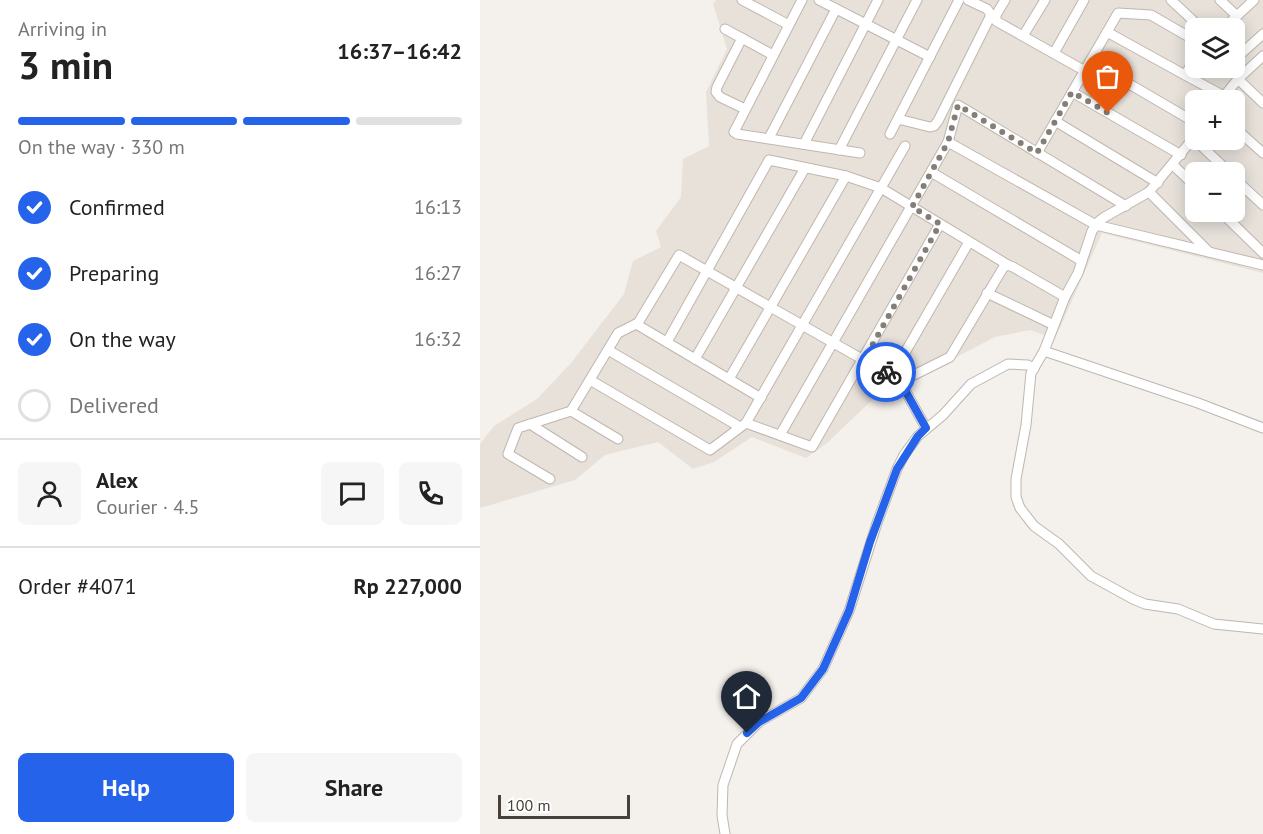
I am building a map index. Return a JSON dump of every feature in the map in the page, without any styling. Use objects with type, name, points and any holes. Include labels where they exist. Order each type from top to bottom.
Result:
[{"type":"street","points":[[742,0],[789,25]]},
{"type":"street","points":[[802,0],[734,132],[860,153]]},
{"type":"street","points":[[819,0],[930,57]]},
{"type":"street","points":[[804,144],[878,0]]},
{"type":"street","points":[[839,150],[917,0]]},
{"type":"street","points":[[890,134],[959,0]]},
{"type":"street","points":[[898,119],[930,128],[938,121],[990,17],[987,9],[968,0]]},
{"type":"street","points":[[1005,0],[996,15],[996,21],[1084,71]]},
{"type":"street","points":[[1023,36],[1045,0]]},
{"type":"street","points":[[1054,54],[1084,0]]},
{"type":"street","points":[[1171,0],[1190,18]]},
{"type":"street","points":[[1221,0],[1237,16],[1254,0]]},
{"type":"street","points":[[769,138],[836,9]]},
{"type":"street","points":[[1037,153],[1118,13],[1151,15],[1185,35]]},
{"type":"street","points":[[725,29],[773,55]]},
{"type":"street","points":[[1107,32],[1185,75]]},
{"type":"street","points":[[1245,50],[1263,34]]},
{"type":"street","points":[[742,38],[716,92],[720,97],[746,109]]},
{"type":"street","points":[[1245,72],[1263,56]]},
{"type":"street","points":[[1090,61],[1185,117]]},
{"type":"street","points":[[1190,78],[1209,90]]},
{"type":"street","points":[[1228,90],[1238,78],[1263,103]]},
{"type":"street","points":[[1072,92],[1181,155]]},
{"type":"street","points":[[780,435],[948,142],[958,105],[1126,206]]},
{"type":"street","points":[[1055,121],[1158,183]]},
{"type":"street","points":[[1245,137],[1263,153]]},
{"type":"street","points":[[948,142],[1096,225],[1263,265]]},
{"type":"street","points":[[590,380],[710,450],[743,425],[761,398],[905,146]]},
{"type":"street","points":[[1185,149],[1149,192],[1096,225],[1029,384],[1026,425],[1016,479],[1017,497],[1020,507],[1034,526],[1059,544],[1091,576],[1133,599],[1144,604],[1178,609],[1214,624],[1263,629]]},
{"type":"street","points":[[1207,150],[1219,162]]},
{"type":"street","points":[[667,342],[769,160],[846,176],[881,188],[1065,297]]},
{"type":"street","points":[[1173,165],[1185,176]]},
{"type":"street","points":[[695,359],[805,168]]},
{"type":"street","points":[[931,172],[1082,261]]},
{"type":"street","points":[[729,379],[846,176]]},
{"type":"street","points":[[1245,188],[1263,205]]},
{"type":"street","points":[[1149,192],[1210,252]]},
{"type":"street","points":[[1231,222],[1263,253]]},
{"type":"street","points":[[608,350],[743,425],[812,447],[940,224]]},
{"type":"street","points":[[892,375],[969,242]]},
{"type":"street","points":[[550,479],[508,454],[518,428],[571,411],[618,333],[636,324],[679,255],[904,382],[906,392],[926,428]]},
{"type":"street","points":[[904,382],[950,357],[987,293],[1003,268],[1008,265]]},
{"type":"street","points":[[987,293],[1054,325]]},
{"type":"street","points":[[636,324],[761,398]]},
{"type":"street","points":[[1044,351],[1198,403],[1263,428]]},
{"type":"street","points":[[725,834],[722,815],[723,785],[737,744],[759,722],[801,698],[823,669],[849,611],[870,542],[897,469],[918,436],[943,415],[971,384],[1000,366],[1015,363],[1028,365],[1034,369]]},
{"type":"street","points":[[571,411],[618,439]]},
{"type":"street","points":[[530,424],[582,456]]},
{"type":"shaded area","points":[[716,0],[1263,0],[1263,273],[1102,233],[1055,339],[1030,330],[995,337],[870,402],[827,443],[806,458],[752,437],[714,462],[693,469],[658,442],[605,455],[575,480],[480,508],[480,444],[494,426],[537,399],[571,363],[624,294],[633,261],[661,247],[656,231],[681,197],[683,159],[709,146],[706,92],[727,49],[713,4]]},
{"type":"way so far","points":[[886,372],[864,360],[940,224],[912,207],[948,142],[958,105],[1037,153],[1072,92],[1108,113]]},
{"type":"route","points":[[747,733],[759,722],[801,698],[823,669],[853,602],[870,542],[897,469],[904,455],[926,428],[906,392],[904,382],[886,372]]}]
